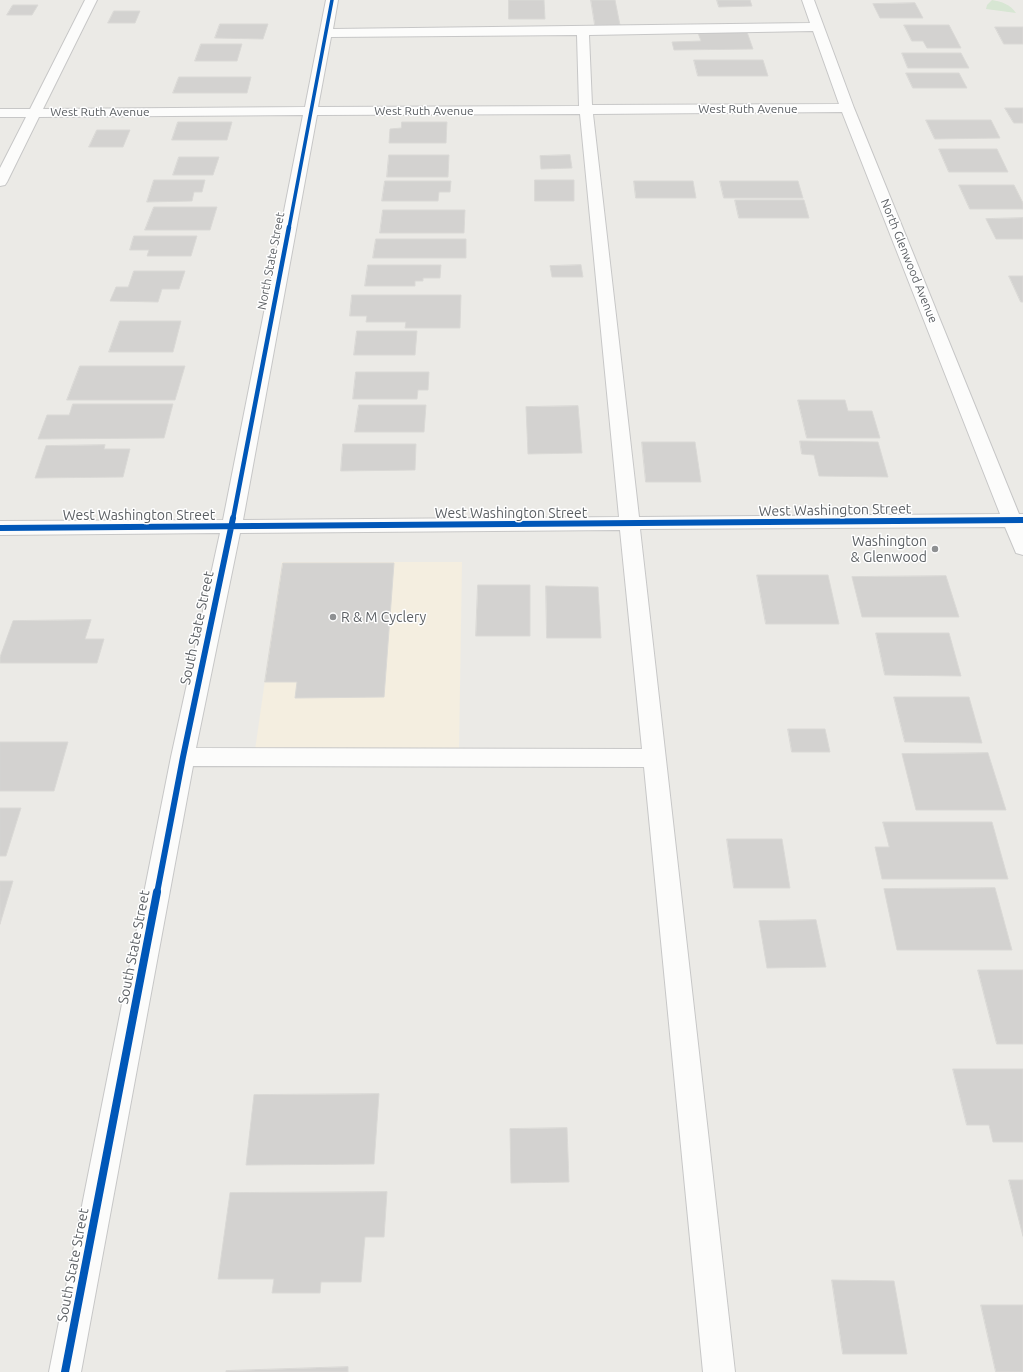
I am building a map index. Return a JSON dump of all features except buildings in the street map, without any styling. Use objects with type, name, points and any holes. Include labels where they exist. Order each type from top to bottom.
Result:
[{"type":"street","points":[[0,182],[34,112],[92,0]]},
{"type":"street","name":"North State Street","points":[[230,526],[240,487],[332,0]]},
{"type":"street","name":"North Glenwood Avenue","points":[[808,0],[848,108],[1018,520],[1023,548]]},
{"type":"street","points":[[326,33],[818,27]]},
{"type":"street","points":[[583,31],[585,99],[719,1372]]},
{"type":"street","name":"West Ruth Avenue","points":[[0,113],[848,108]]},
{"type":"street","name":"West Washington Street","points":[[0,528],[1018,520]]},
{"type":"street","name":"South State Street","points":[[65,1372],[183,757],[230,526]]},
{"type":"street","points":[[183,757],[654,758]]},
{"type":"shaded area","points":[[282,562],[462,562],[459,748],[255,750]]},
{"type":"green space","points":[[992,0],[1006,4],[1016,13],[986,9],[987,5]]},
{"type":"cycle path","points":[[65,1372],[183,757],[240,487],[332,0]]},
{"type":"cycle path","points":[[0,528],[1023,520]]},
{"type":"place","name":"Washington & Glenwood","points":[[935,549]]},
{"type":"place","name":"R & M Cyclery","points":[[333,617]]}]
